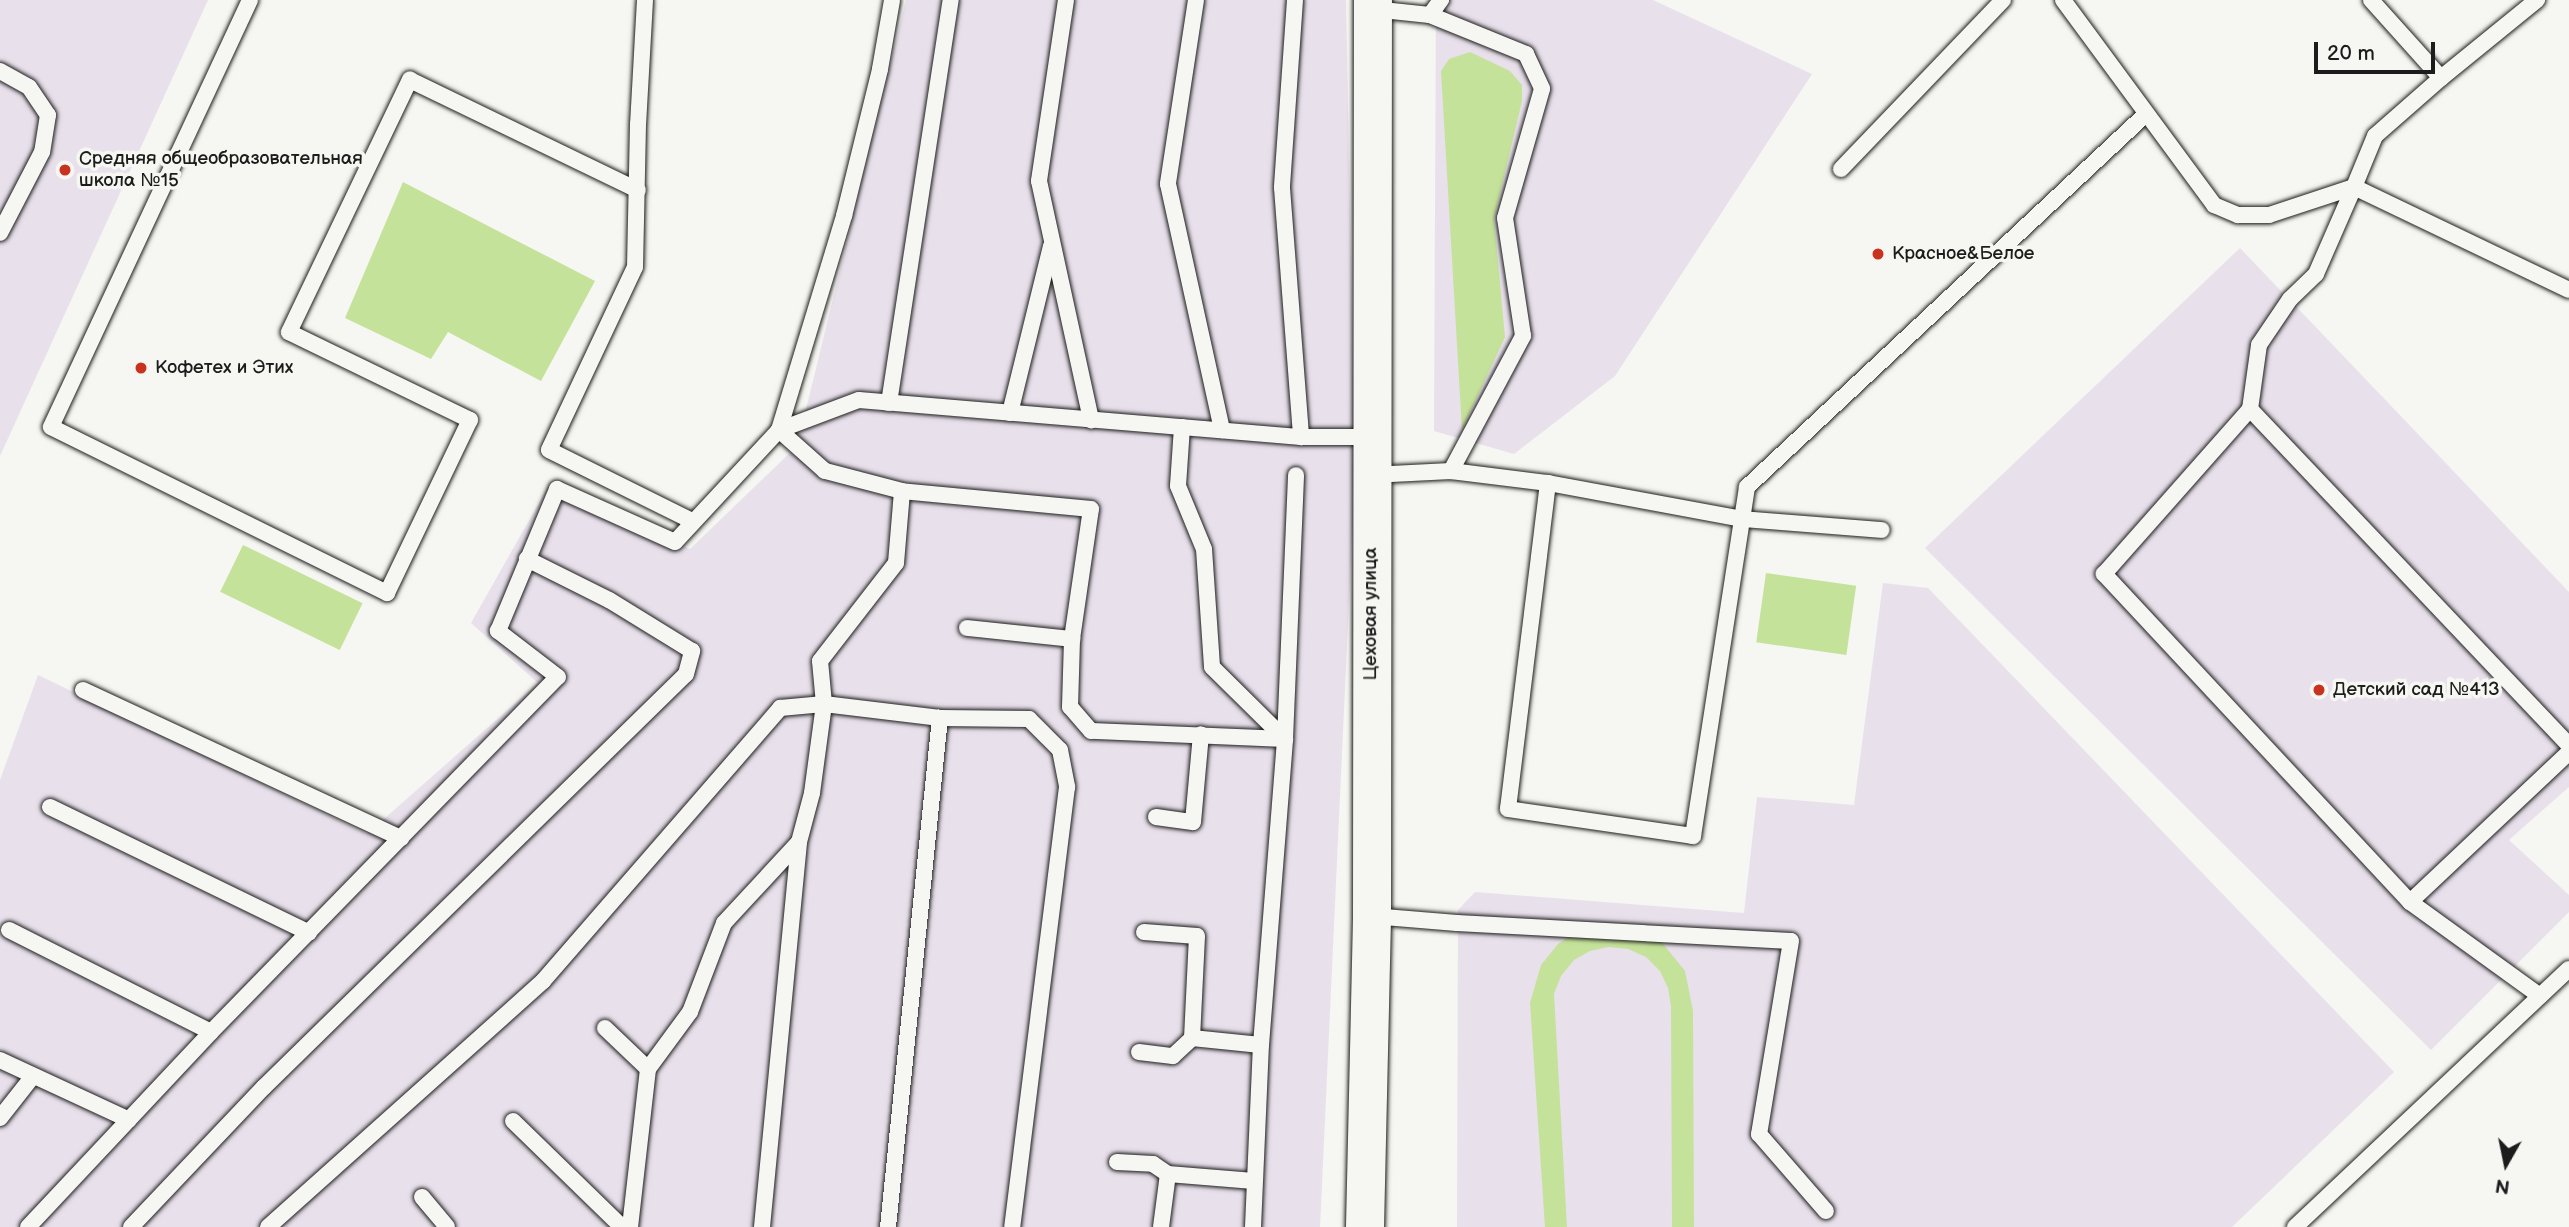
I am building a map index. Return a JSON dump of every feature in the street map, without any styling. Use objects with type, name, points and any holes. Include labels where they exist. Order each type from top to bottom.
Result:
[{"type":"main road","name":"Цеховая улица","points":[[1365,1227],[1372,916],[1370,437],[1373,4]]},
{"type":"lane","points":[[250,0],[51,427],[387,593],[470,420],[289,332],[410,80],[638,190]]},
{"type":"lane","points":[[645,0],[635,267],[549,450],[692,521]]},
{"type":"lane","points":[[779,430],[844,216],[880,69],[892,0]]},
{"type":"lane","points":[[889,403],[951,0]]},
{"type":"lane","points":[[1066,0],[1039,181],[1091,420]]},
{"type":"lane","points":[[1196,0],[1168,184],[1222,430]]},
{"type":"lane","points":[[1295,0],[1282,188],[1301,437]]},
{"type":"lane","points":[[1430,15],[1440,0]]},
{"type":"lane","points":[[1841,169],[2003,0]]},
{"type":"lane","points":[[2063,0],[2214,205],[2238,215],[2269,215],[2354,187],[2569,289]]},
{"type":"lane","points":[[2371,0],[2441,78]]},
{"type":"lane","points":[[2537,0],[2375,136],[2316,274],[2290,299],[2259,345],[2250,409],[2104,574],[2410,902],[2540,996]]},
{"type":"lane","points":[[1373,4],[1430,15],[1526,54],[1542,89],[1505,218],[1523,336],[1451,471]]},
{"type":"lane","points":[[0,71],[29,87],[48,115],[42,152],[0,233]]},
{"type":"lane","points":[[1548,483],[1507,809],[1692,836],[1747,487],[2146,114]]},
{"type":"lane","points":[[1010,413],[1052,240]]},
{"type":"lane","points":[[28,1227],[211,1032],[558,677],[498,631],[557,489],[675,542],[779,430],[859,400],[1301,437],[1370,437]]},
{"type":"lane","points":[[2250,409],[2569,745]]},
{"type":"lane","points":[[1181,427],[1178,486],[1204,549],[1212,667],[1285,739]]},
{"type":"lane","points":[[779,430],[825,471],[902,491],[1091,509],[1072,639],[1070,707],[1091,731],[1285,739]]},
{"type":"lane","points":[[1371,475],[1451,471],[1548,483],[1742,519],[1882,530]]},
{"type":"lane","points":[[1253,1227],[1261,1045],[1285,739],[1296,475]]},
{"type":"lane","points":[[762,1227],[799,842],[812,793],[824,704],[820,661],[896,563],[902,491]]},
{"type":"lane","points":[[131,1227],[264,1087],[686,674],[692,651],[609,600],[527,559]]},
{"type":"lane","points":[[967,628],[1072,639]]},
{"type":"lane","points":[[83,690],[401,838]]},
{"type":"lane","points":[[268,1227],[543,981],[780,708],[824,704],[940,718],[1029,719],[1060,750],[1068,786],[1012,1227]]},
{"type":"lane","points":[[888,1227],[940,718]]},
{"type":"lane","points":[[1156,817],[1193,822],[1201,734]]},
{"type":"lane","points":[[2410,902],[2569,752]]},
{"type":"lane","points":[[50,807],[309,933]]},
{"type":"lane","points":[[630,1227],[648,1069],[690,1012],[723,923],[799,842]]},
{"type":"lane","points":[[1372,916],[1791,941],[1759,1134],[1826,1211]]},
{"type":"lane","points":[[9,930],[211,1032]]},
{"type":"lane","points":[[1139,1052],[1173,1056],[1192,1038],[1197,936],[1144,932]]},
{"type":"lane","points":[[2295,1227],[2569,969]]},
{"type":"lane","points":[[605,1028],[648,1069]]},
{"type":"lane","points":[[1192,1038],[1261,1045]]},
{"type":"lane","points":[[0,1060],[129,1121]]},
{"type":"lane","points":[[0,1118],[33,1076]]},
{"type":"lane","points":[[513,1121],[622,1227]]},
{"type":"lane","points":[[1117,1162],[1153,1164],[1168,1174],[1254,1181]]},
{"type":"lane","points":[[1161,1227],[1168,1174]]},
{"type":"lane","points":[[422,1197],[447,1227]]},
{"type":"shaded area","name":"Средняя общеобразовательная школа №15","points":[[0,0],[208,0],[0,456]]},
{"type":"shaded area","points":[[906,0],[1346,0],[1355,473],[1320,1227],[0,1227],[0,780],[38,675],[367,834],[538,683],[471,623],[549,485],[690,549],[797,446]]},
{"type":"shaded area","points":[[1436,0],[1653,0],[1812,74],[1615,376],[1514,454],[1434,431]]},
{"type":"shaded area","name":"Детский сад №413","points":[[2240,248],[2569,592],[2569,787],[2509,840],[2569,895],[2569,912],[2431,1050],[1925,548]]},
{"type":"shaded area","points":[[1883,583],[1928,588],[2394,1072],[2232,1227],[1457,1227],[1458,910],[1475,892],[1744,913],[1757,797],[1854,805]]},
{"type":"green space","points":[[1470,52],[1510,71],[1522,85],[1522,101],[1494,219],[1505,337],[1462,430],[1441,71],[1449,59]]},
{"type":"green space","points":[[403,182],[595,281],[541,381],[448,332],[431,359],[345,318]]},
{"type":"green space","points":[[243,545],[363,603],[340,650],[220,592]]},
{"type":"green space","points":[[1766,573],[1856,586],[1846,655],[1756,642]]},
{"type":"green space","points":[[1570,936],[1660,940],[1685,971],[1693,1011],[1694,1227],[1672,1227],[1671,1006],[1668,988],[1660,971],[1646,957],[1628,949],[1609,947],[1590,951],[1574,960],[1561,976],[1554,994],[1567,1227],[1545,1227],[1530,1003],[1541,965],[1558,944]]},
{"type":"place","name":"Средняя общеобразовательная школа №15","points":[[65,170]]},
{"type":"place","name":"Красное&Белое","points":[[1878,254]]},
{"type":"place","name":"Кофетех и Этих","points":[[141,368]]},
{"type":"place","name":"Детский сад №413","points":[[2319,690]]}]
